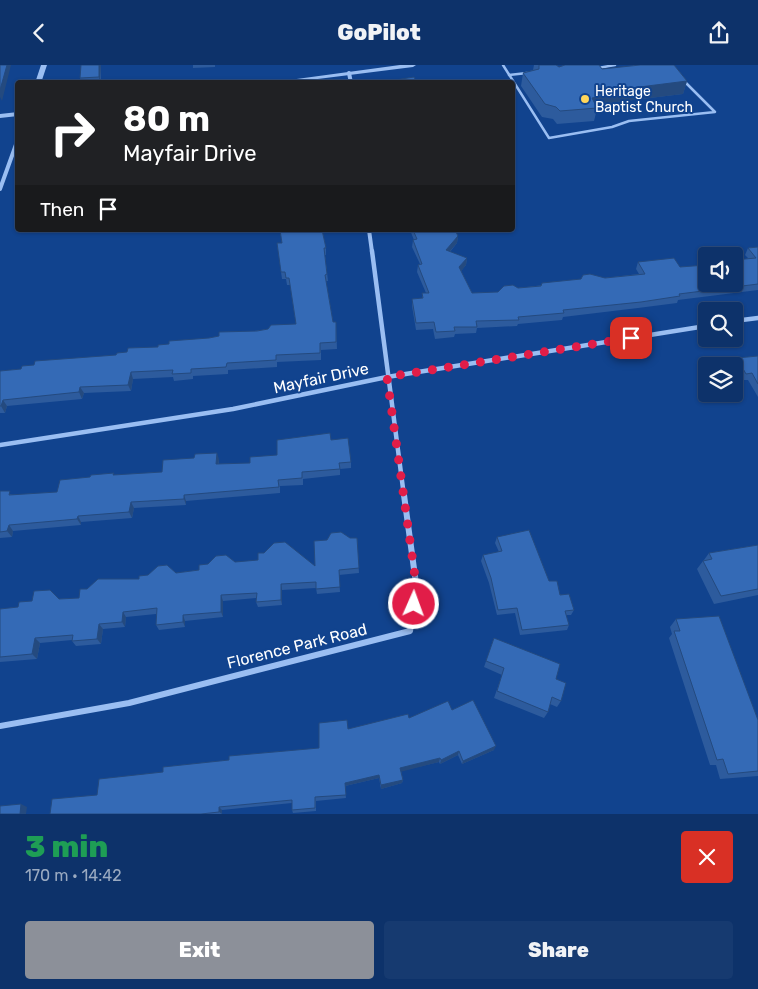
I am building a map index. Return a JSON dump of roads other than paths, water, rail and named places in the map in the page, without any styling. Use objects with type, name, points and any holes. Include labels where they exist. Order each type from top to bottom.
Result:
[{"type":"street","points":[[39,80],[44,65]]},
{"type":"street","points":[[294,80],[413,65]]},
{"type":"street","points":[[349,73],[350,80]]},
{"type":"street","points":[[0,116],[15,114]]},
{"type":"street","points":[[0,189],[15,147]]},
{"type":"street","name":"Florence Park Road","points":[[0,726],[129,703],[410,631],[417,591],[387,377],[369,232]]},
{"type":"street","points":[[743,320],[758,317]]},
{"type":"street","name":"Mayfair Drive","points":[[0,445],[233,409],[387,377],[698,327]]},
{"type":"lane","points":[[503,65],[513,80]]},
{"type":"lane","points":[[596,68],[615,65]]},
{"type":"lane","points":[[509,75],[528,73]]},
{"type":"lane","points":[[515,84],[550,138],[612,127],[629,121],[715,112],[680,77]]},
{"type":"lane","points":[[515,82],[520,81]]},
{"type":"place","name":"Heritage Baptist Church","points":[[585,99]]}]
